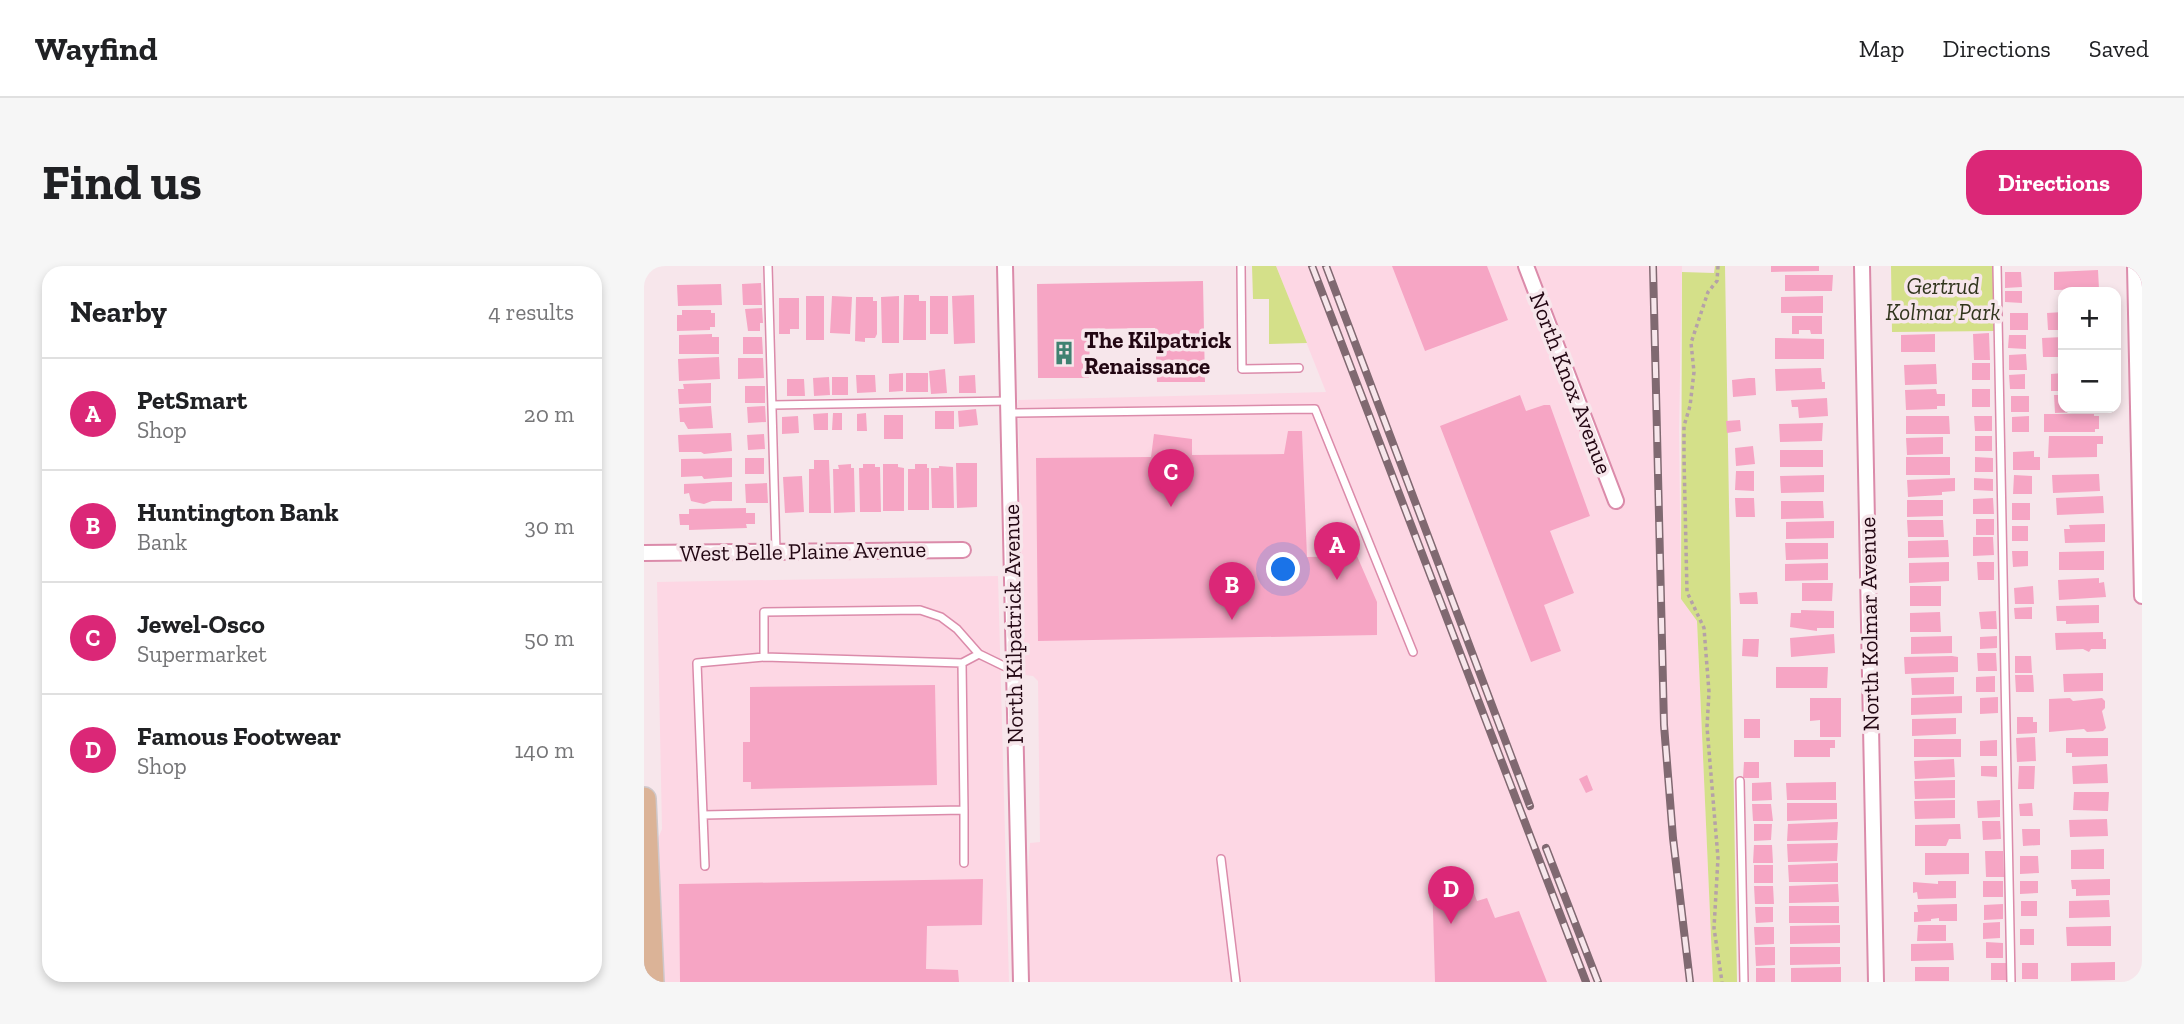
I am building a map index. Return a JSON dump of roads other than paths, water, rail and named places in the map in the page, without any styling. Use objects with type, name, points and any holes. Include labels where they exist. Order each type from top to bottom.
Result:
[{"type":"main road","points":[[644,799],[652,982]]},
{"type":"street","name":"North Kilpatrick Avenue","points":[[1006,266],[1021,982]]},
{"type":"street","name":"North Knox Avenue","points":[[1526,266],[1616,500]]},
{"type":"street","name":"North Kolmar Avenue","points":[[1862,266],[1876,982]]},
{"type":"street","points":[[2135,266],[2142,596]]},
{"type":"street","name":"West Belle Plaine Avenue","points":[[644,553],[963,550]]},
{"type":"lane","points":[[768,266],[776,551]]},
{"type":"lane","points":[[1241,266],[1242,369],[1299,368]]},
{"type":"lane","points":[[1997,266],[2011,982]]},
{"type":"lane","points":[[772,405],[1315,409],[1413,652]]},
{"type":"lane","points":[[764,657],[764,612],[920,610],[942,617],[957,629],[979,654],[1014,671]]},
{"type":"lane","points":[[705,866],[697,663],[764,657],[962,663],[979,654]]},
{"type":"lane","points":[[962,663],[964,863]]},
{"type":"lane","points":[[1740,781],[1744,982]]},
{"type":"lane","points":[[703,815],[964,810]]},
{"type":"lane","points":[[1221,859],[1236,982]]},
{"type":"railway","points":[[1312,266],[1586,982]]},
{"type":"railway","points":[[1326,266],[1530,806]]},
{"type":"railway","points":[[1653,266],[1664,725],[1673,838],[1690,982]]},
{"type":"railway","points":[[1546,848],[1598,982]]},
{"type":"place","name":"The Kilpatrick Renaissance","points":[[1064,353]]},
{"type":"place","name":"Jewel-Osco","points":[[1171,507]]},
{"type":"place","name":"PetSmart","points":[[1337,580]]},
{"type":"place","name":"Huntington Bank","points":[[1232,620]]},
{"type":"place","name":"Famous Footwear","points":[[1451,924]]},
{"type":"park label","name":"Gertrud Kolmar Park","points":[[1943,299]]}]
